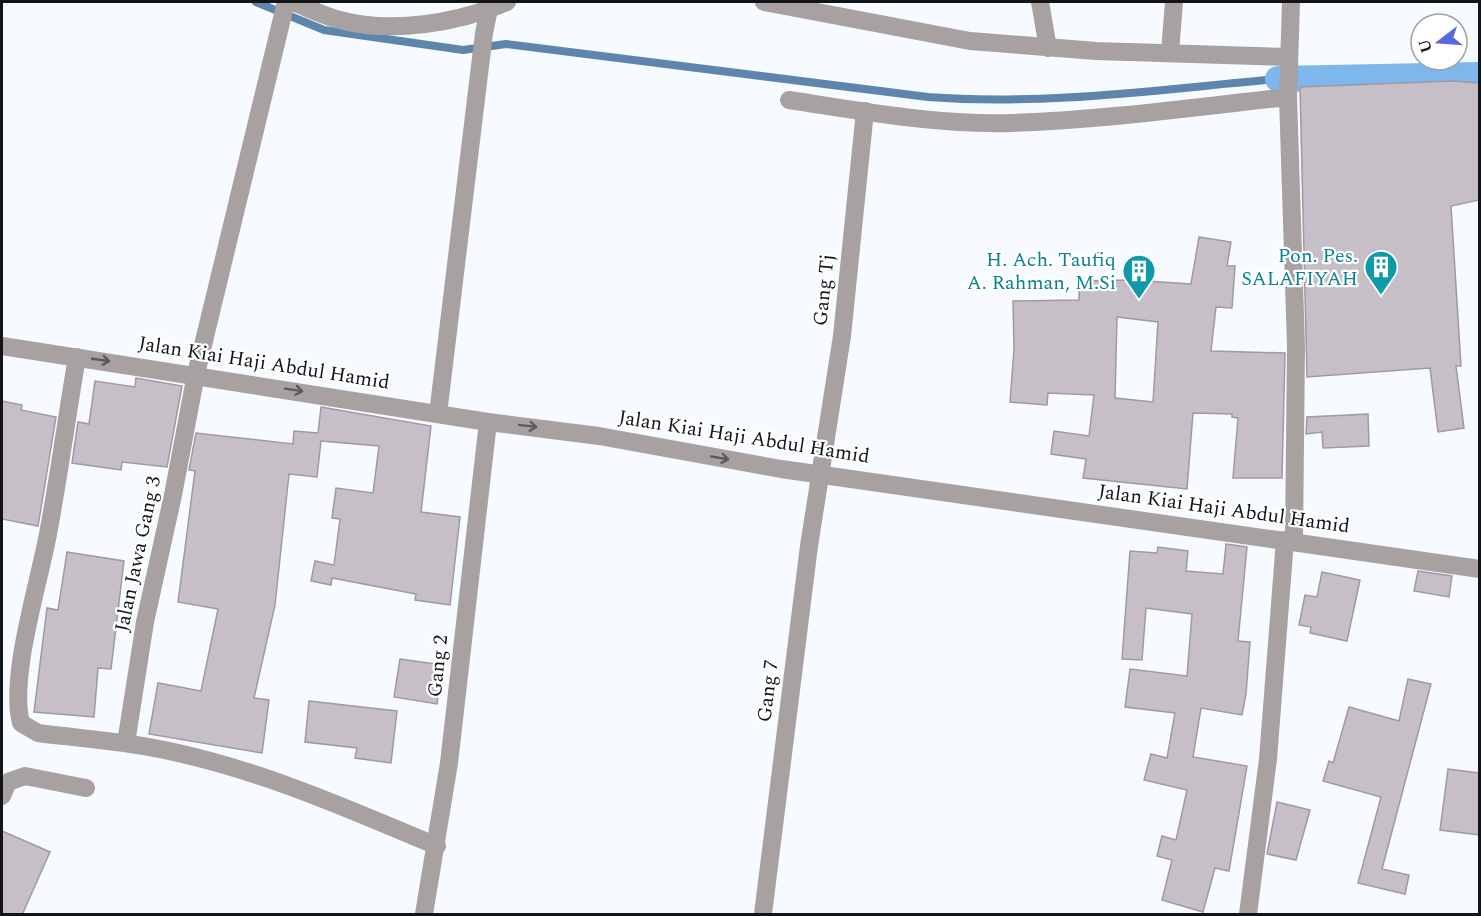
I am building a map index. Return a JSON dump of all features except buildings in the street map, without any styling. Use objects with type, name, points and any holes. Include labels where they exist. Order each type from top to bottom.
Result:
[{"type":"street","points":[[288,4],[339,20],[368,25],[440,21],[489,9],[507,2]]},
{"type":"street","points":[[764,2],[970,41],[1048,48],[1289,58]]},
{"type":"street","points":[[1040,2],[1048,48]]},
{"type":"street","points":[[1170,52],[1174,2]]},
{"type":"street","points":[[1248,915],[1268,759],[1289,541],[1296,346],[1288,96],[1291,2]]},
{"type":"street","name":"Jalan Jawa Gang 3","points":[[126,743],[145,622],[196,375],[288,4]]},
{"type":"street","points":[[438,414],[484,33],[489,9]]},
{"type":"street","points":[[789,100],[910,118],[1011,123],[1157,112],[1288,96]]},
{"type":"street","name":"Gang Tj","points":[[820,473],[842,336],[865,111]]},
{"type":"street","name":"Jalan Kiai Haji Abdul Hamid","points":[[2,346],[488,422],[599,436],[781,469],[1479,569]]},
{"type":"street","points":[[77,357],[48,532],[20,675],[17,706],[21,723],[38,733],[126,743],[179,753],[251,774],[316,796],[437,846]]},
{"type":"street","name":"Gang 2","points":[[424,915],[449,763],[488,422]]},
{"type":"street","name":"Gang 7","points":[[763,915],[820,473]]},
{"type":"street","points":[[2,796],[8,782],[25,776],[86,788]]},
{"type":"waterway","points":[[256,2],[324,30],[463,50],[506,44],[928,97],[1060,98],[1278,79]]},
{"type":"waterway","points":[[1278,79],[1480,75]]},
{"type":"place","name":"Pon. Pes. SALAFIYAH","points":[[1381,296]]},
{"type":"place","name":"H. Ach. Taufiq A. Rahman, M.Si","points":[[1139,300]]}]
